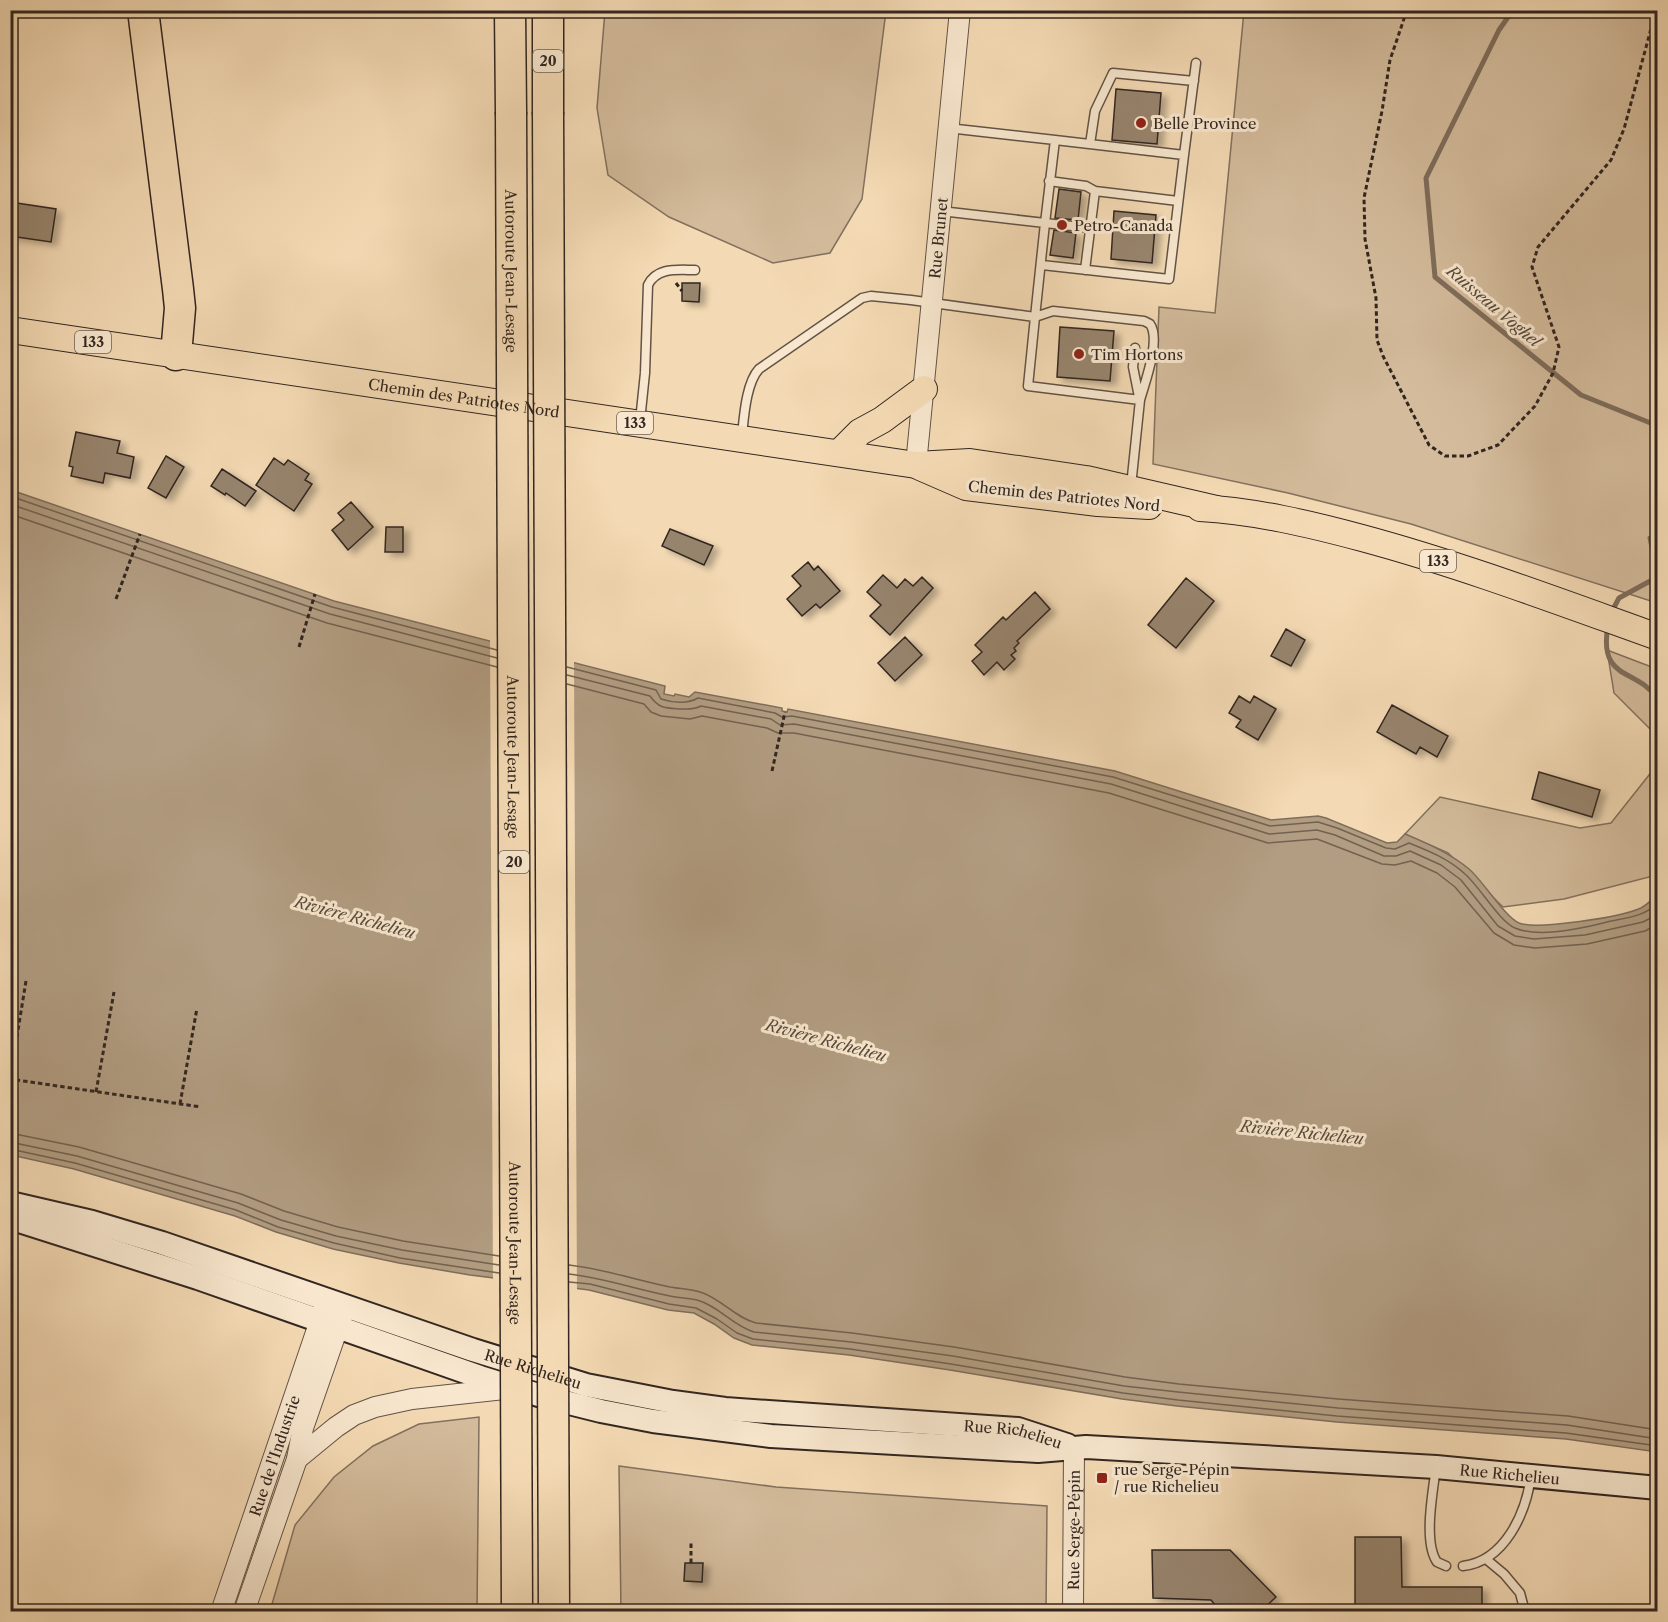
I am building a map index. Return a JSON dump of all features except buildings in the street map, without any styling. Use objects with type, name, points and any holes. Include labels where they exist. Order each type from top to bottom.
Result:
[{"type":"highway","points":[[143,10],[180,308],[176,355]]},
{"type":"highway","name":"Autoroute Jean-Lesage","points":[[510,10],[517,1611]]},
{"type":"highway","name":"20","points":[[548,10],[554,1611]]},
{"type":"main road","name":"Chemin des Patriotes Nord","points":[[10,330],[916,465],[966,487],[1130,497],[1313,526],[1475,572],[1658,637]]},
{"type":"main road","points":[[839,453],[860,432],[882,420],[924,389]]},
{"type":"main road","name":"Rue Richelieu","points":[[10,1203],[92,1222],[162,1244],[514,1388],[573,1405],[629,1417],[743,1433],[1038,1452],[1074,1447],[1436,1467],[1658,1488]]},
{"type":"main road","name":"Rue Richelieu","points":[[10,1218],[165,1267],[578,1383],[639,1396],[725,1409],[1018,1429],[1074,1447]]},
{"type":"street","name":"Rue Brunet","points":[[916,465],[960,10]]},
{"type":"street","name":"Rue de l'Industrie","points":[[244,1611],[297,1459],[333,1313]]},
{"type":"street","name":"Rue de l'Industrie","points":[[221,1611],[333,1313]]},
{"type":"street","points":[[297,1459],[336,1427],[354,1415],[375,1407],[412,1399],[514,1388]]},
{"type":"street","name":"Rue Serge-Pépin","points":[[1073,1611],[1074,1447]]},
{"type":"lane","points":[[1042,265],[1169,279],[1196,63]]},
{"type":"lane","points":[[1090,144],[1095,111],[1113,73],[1194,81]]},
{"type":"lane","points":[[948,128],[1184,155]]},
{"type":"lane","points":[[1055,140],[1028,386],[1140,400]]},
{"type":"lane","points":[[1049,181],[1086,186],[1095,191],[1178,201]]},
{"type":"lane","points":[[1085,270],[1095,191]]},
{"type":"lane","points":[[941,211],[1090,228]]},
{"type":"lane","points":[[640,424],[645,373],[648,285],[660,272],[695,270]]},
{"type":"lane","points":[[742,439],[747,398],[754,375],[759,369],[862,298],[871,296],[1035,317],[1053,311],[1144,321],[1150,324],[1154,332],[1151,364],[1140,400],[1130,497]]},
{"type":"lane","points":[[1135,348],[1133,367],[1140,400]]},
{"type":"lane","points":[[1436,1467],[1432,1551],[1437,1562],[1446,1566]]},
{"type":"lane","points":[[1462,1566],[1475,1564],[1498,1551],[1527,1501],[1531,1475]]},
{"type":"lane","points":[[1486,1559],[1504,1574],[1520,1593],[1525,1611]]},
{"type":"path","points":[[1407,10],[1390,60],[1364,198],[1365,239],[1376,298],[1377,340],[1429,445],[1445,456],[1468,456],[1498,445],[1535,406],[1553,373],[1559,347],[1532,267],[1538,247],[1611,160],[1624,129],[1656,10]]},
{"type":"path","points":[[116,599],[140,534]]},
{"type":"path","points":[[299,647],[315,594]]},
{"type":"path","points":[[772,771],[785,712]]},
{"type":"path","points":[[26,981],[10,1079],[201,1107]]},
{"type":"path","points":[[96,1092],[114,992]]},
{"type":"path","points":[[180,1104],[197,1008]]},
{"type":"path","points":[[691,1543],[691,1563]]},
{"type":"shaded area","points":[[605,11],[886,11],[862,199],[830,253],[773,263],[669,217],[608,175],[597,108]]},
{"type":"shaded area","points":[[1244,11],[1657,11],[1657,603],[1411,524],[1288,493],[1153,464],[1159,307],[1215,313]]},
{"type":"shaded area","points":[[1607,650],[1657,669],[1657,736],[1614,693]]},
{"type":"shaded area","points":[[1657,765],[1657,875],[1564,899],[1503,907],[1448,853],[1405,834],[1440,797],[1580,828],[1611,823]]},
{"type":"shaded area","points":[[479,1417],[477,1611],[270,1611],[295,1525],[334,1477],[373,1446],[419,1424]]},
{"type":"shaded area","points":[[619,1466],[776,1487],[1047,1506],[1046,1611],[621,1611]]},
{"type":"water","name":"Rivière Richelieu","points":[[11,490],[334,601],[665,686],[664,694],[689,697],[695,692],[782,708],[782,711],[787,712],[788,709],[1115,771],[1271,820],[1318,816],[1326,818],[1387,843],[1397,842],[1405,834],[1462,863],[1475,875],[1507,914],[1519,923],[1561,924],[1631,912],[1641,908],[1657,893],[1657,1452],[1566,1439],[1337,1422],[1177,1406],[849,1355],[752,1345],[734,1338],[694,1313],[668,1310],[589,1290],[470,1275],[333,1249],[276,1232],[235,1216],[74,1169],[11,1155]]},
{"type":"pier","points":[[490,639],[574,660],[577,1292],[493,1281]]},
{"type":"waterway","name":"Ruisseau Voghel","points":[[1513,10],[1499,30],[1426,178],[1435,277],[1581,395],[1658,426]]},
{"type":"waterway","name":"Ruisseau Voghel","points":[[1611,613],[1619,598],[1652,580],[1656,566],[1650,538],[1658,535]]},
{"type":"waterway","name":"Ruisseau Voghel","points":[[1608,625],[1606,643],[1608,656],[1614,665],[1640,682],[1658,699]]},
{"type":"place","name":"Belle Province","points":[[1141,123]]},
{"type":"place","name":"Petro-Canada","points":[[1062,225]]},
{"type":"place","name":"Tim Hortons","points":[[1079,354]]},
{"type":"place","name":"rue Serge-Pépin / rue Richelieu","points":[[1102,1478]]}]
